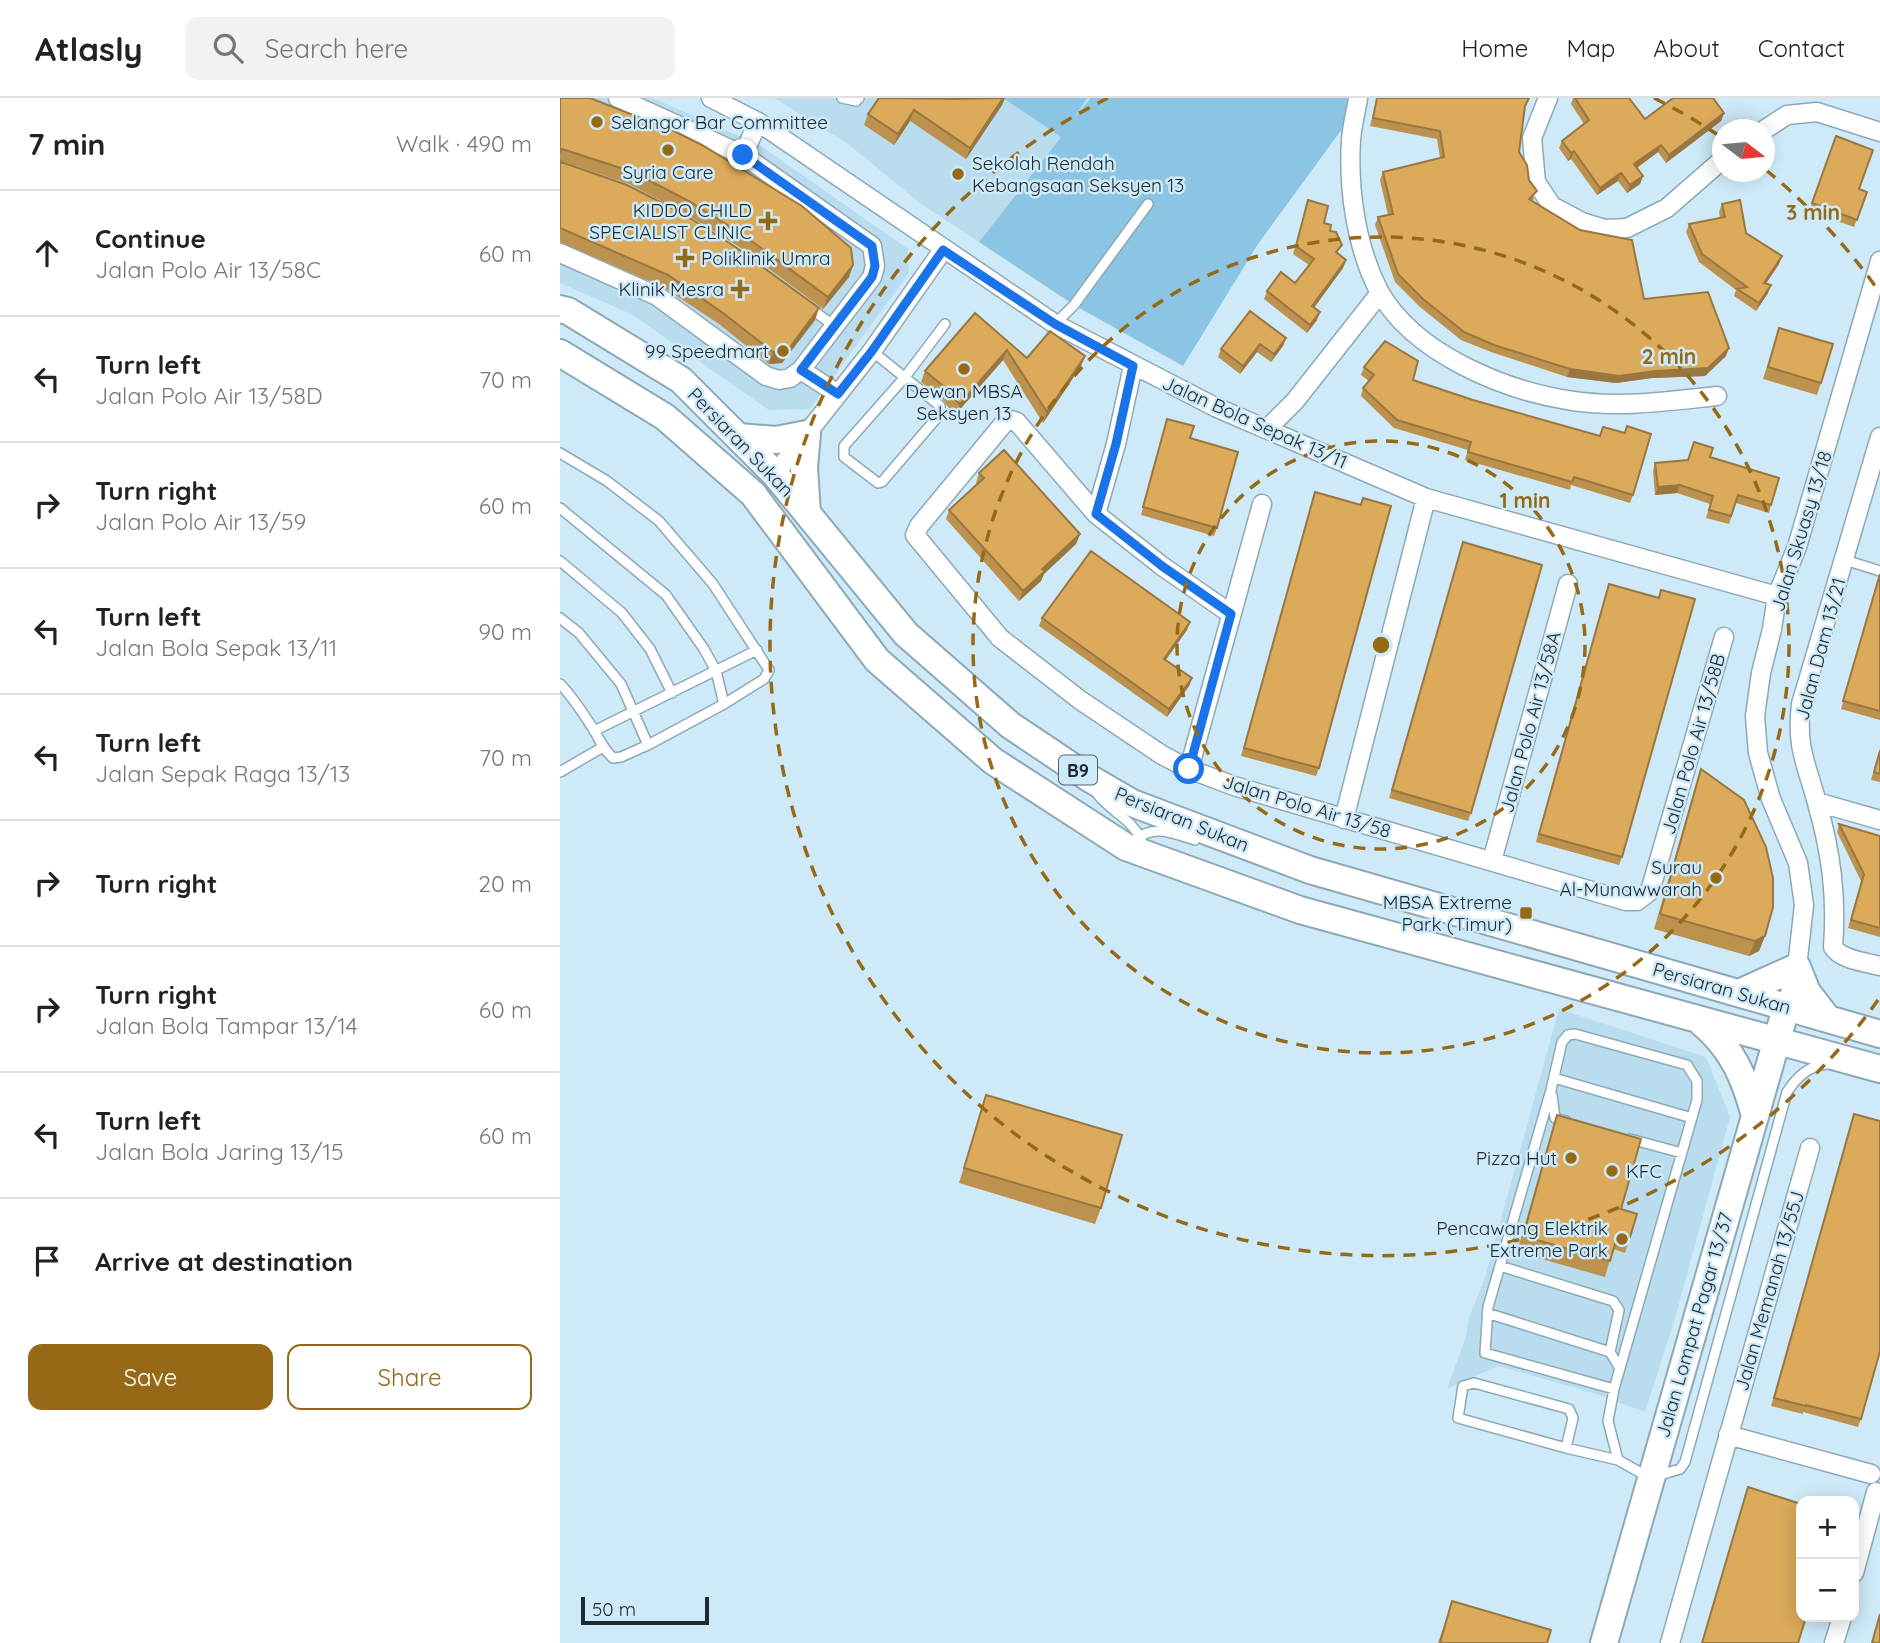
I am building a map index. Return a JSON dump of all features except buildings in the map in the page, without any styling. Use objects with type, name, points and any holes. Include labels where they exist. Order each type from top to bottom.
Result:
[{"type":"main road","name":"Persiaran Sukan","points":[[560,309],[568,311],[681,380],[775,474],[906,634],[1010,725],[1132,803],[1310,870],[1880,1034]]},
{"type":"main road","name":"Persiaran Sukan","points":[[560,353],[665,417],[729,471],[753,494],[776,523],[877,660],[993,761],[1137,845],[1300,910],[1880,1069]]},
{"type":"main road","points":[[739,437],[776,440],[807,434],[804,467],[807,513]]},
{"type":"main road","points":[[729,471],[761,476],[775,474],[770,492],[776,523]]},
{"type":"main road","points":[[1739,993],[1797,967],[1807,992],[1827,1018]]},
{"type":"main road","name":"Jalan Lompat Pagar 13/37","points":[[1604,1643],[1786,1007]]},
{"type":"main road","points":[[1700,1021],[1718,1037],[1733,1056],[1755,1116]]},
{"type":"street","points":[[560,253],[657,296],[766,376],[779,380],[790,378],[801,370],[872,277],[875,266],[872,246],[743,155],[618,98]]},
{"type":"street","name":"Jalan Bola Sepak 13/11","points":[[712,98],[758,122],[1055,324],[1215,407],[1426,498],[1777,596]]},
{"type":"street","points":[[1358,98],[1351,139],[1352,188],[1358,226],[1368,265],[1380,293],[1406,325],[1443,355],[1484,377],[1530,391],[1574,401],[1640,403],[1717,396]]},
{"type":"street","points":[[1548,98],[1532,138],[1536,182],[1552,206],[1582,222],[1605,229],[1627,228],[1667,208],[1712,169]]},
{"type":"street","points":[[1775,123],[1787,115],[1817,112],[1880,132]]},
{"type":"street","points":[[743,155],[758,122]]},
{"type":"street","points":[[775,474],[872,351],[943,250]]},
{"type":"street","name":"Jalan Skuasy 13/18","points":[[1786,1007],[1797,967],[1804,905],[1798,863],[1771,799],[1758,753],[1755,716],[1777,596],[1797,547],[1874,308],[1880,261]]},
{"type":"street","points":[[1267,429],[1294,401],[1380,293]]},
{"type":"street","points":[[1133,366],[1116,444],[1096,514],[1162,566],[1231,614]]},
{"type":"street","points":[[801,370],[838,394]]},
{"type":"street","name":"Jalan Polo Air 13/58","points":[[1096,514],[1017,422],[1011,420],[1005,422],[919,526],[915,536],[1000,638],[1080,700],[1162,755],[1189,769],[1234,786],[1626,901],[1637,901],[1650,891]]},
{"type":"street","name":"Jalan Dam 13/21","points":[[1880,437],[1801,704],[1798,728],[1800,750],[1817,802],[1835,884],[1833,947],[1843,956],[1880,966]]},
{"type":"street","points":[[1344,819],[1426,498]]},
{"type":"street","points":[[1189,769],[1262,504]]},
{"type":"street","name":"Jalan Polo Air 13/58A","points":[[1492,861],[1568,584]]},
{"type":"street","name":"Jalan Polo Air 13/58B","points":[[1650,891],[1724,637]]},
{"type":"street","points":[[1817,802],[1880,820]]},
{"type":"street","name":"Jalan Memanah 13/55J","points":[[1670,1643],[1810,1148]]},
{"type":"street","points":[[1728,1435],[1877,1482],[1858,1559]]},
{"type":"street","points":[[1835,1643],[1841,1622]]},
{"type":"lane","points":[[842,98],[856,101],[859,98]]},
{"type":"lane","points":[[1055,324],[1074,305],[1148,204]]},
{"type":"lane","points":[[801,300],[834,326]]},
{"type":"lane","points":[[872,351],[905,377],[940,406],[941,410],[882,482],[878,483],[844,457],[844,446],[905,377],[946,324]]},
{"type":"lane","points":[[560,453],[607,481],[659,521],[713,584],[769,670],[767,676],[724,704],[648,745],[613,758],[560,684]]},
{"type":"lane","points":[[560,508],[666,595],[716,671],[724,704]]},
{"type":"lane","points":[[1844,560],[1880,571]]},
{"type":"lane","points":[[560,561],[622,613],[650,649],[672,692]]},
{"type":"lane","points":[[560,618],[579,633],[621,684],[648,745]]},
{"type":"lane","points":[[594,731],[757,650]]},
{"type":"lane","points":[[560,772],[603,747]]},
{"type":"lane","points":[[1089,778],[1105,803],[1127,818],[1137,845],[1161,830],[1197,841],[1241,844]]},
{"type":"lane","points":[[1614,1390],[1485,1353],[1487,1313],[1563,1042],[1568,1035],[1575,1034],[1687,1065],[1697,1081],[1692,1118],[1614,1390],[1608,1421],[1618,1460]]},
{"type":"lane","points":[[1566,1448],[1573,1418],[1569,1409],[1474,1383],[1463,1386],[1458,1419],[1566,1448],[1618,1460],[1650,1479],[1679,1469],[1685,1462],[1787,1092],[1795,1079],[1804,1072],[1819,1065],[1849,1060]]},
{"type":"lane","points":[[1553,1079],[1692,1118]]},
{"type":"lane","points":[[1551,1090],[1555,1118],[1579,1125]]},
{"type":"lane","points":[[1625,1138],[1682,1153]]},
{"type":"lane","points":[[1500,1266],[1613,1301],[1619,1310],[1610,1352]]},
{"type":"lane","points":[[1487,1313],[1610,1352],[1619,1367]]},
{"type":"shaded area","points":[[560,98],[653,98],[761,146],[908,249],[909,273],[810,409],[769,410],[631,314],[560,283]]},
{"type":"shaded area","name":"Sekolah Rendah Kebangsaan Seksyen 13","points":[[774,98],[1091,98],[979,242],[921,204],[848,144]]},
{"type":"shaded area","points":[[1003,98],[1087,98],[1073,120],[1091,98],[1353,98],[1345,125],[1258,244],[1183,366],[1074,305],[979,242],[1061,137]]},
{"type":"shaded area","points":[[1559,1009],[1706,1057],[1730,1117],[1674,1322],[1645,1412],[1590,1392],[1498,1366],[1447,1389],[1466,1336],[1469,1317],[1484,1281]]},
{"type":"place","name":"Selangor Bar Committee","points":[[597,122]]},
{"type":"place","name":"Syria Care","points":[[668,150]]},
{"type":"place","name":"Sekolah Rendah Kebangsaan Seksyen 13","points":[[958,174]]},
{"type":"place","name":"KIDDO CHILD SPECIALIST CLINIC","points":[[768,221]]},
{"type":"place","name":"Poliklinik Umra","points":[[685,258]]},
{"type":"place","name":"Klinik Mesra","points":[[740,289]]},
{"type":"place","name":"99 Speedmart","points":[[783,351]]},
{"type":"place","name":"Dewan MBSA Seksyen 13","points":[[964,369]]},
{"type":"place","name":"Surau Al-Munawwarah","points":[[1716,878]]},
{"type":"place","name":"MBSA Extreme Park (Timur)","points":[[1526,913]]},
{"type":"place","name":"Pizza Hut","points":[[1571,1158]]},
{"type":"place","name":"KFC","points":[[1612,1171]]},
{"type":"place","name":"Pencawang Elektrik Extreme Park","points":[[1622,1239]]},
{"type":"route","points":[[743,155],[872,246],[875,266],[872,277],[801,370],[838,394],[872,351],[943,250],[1055,324],[1133,366],[1116,444],[1096,514],[1162,566],[1231,614],[1189,769]]}]
